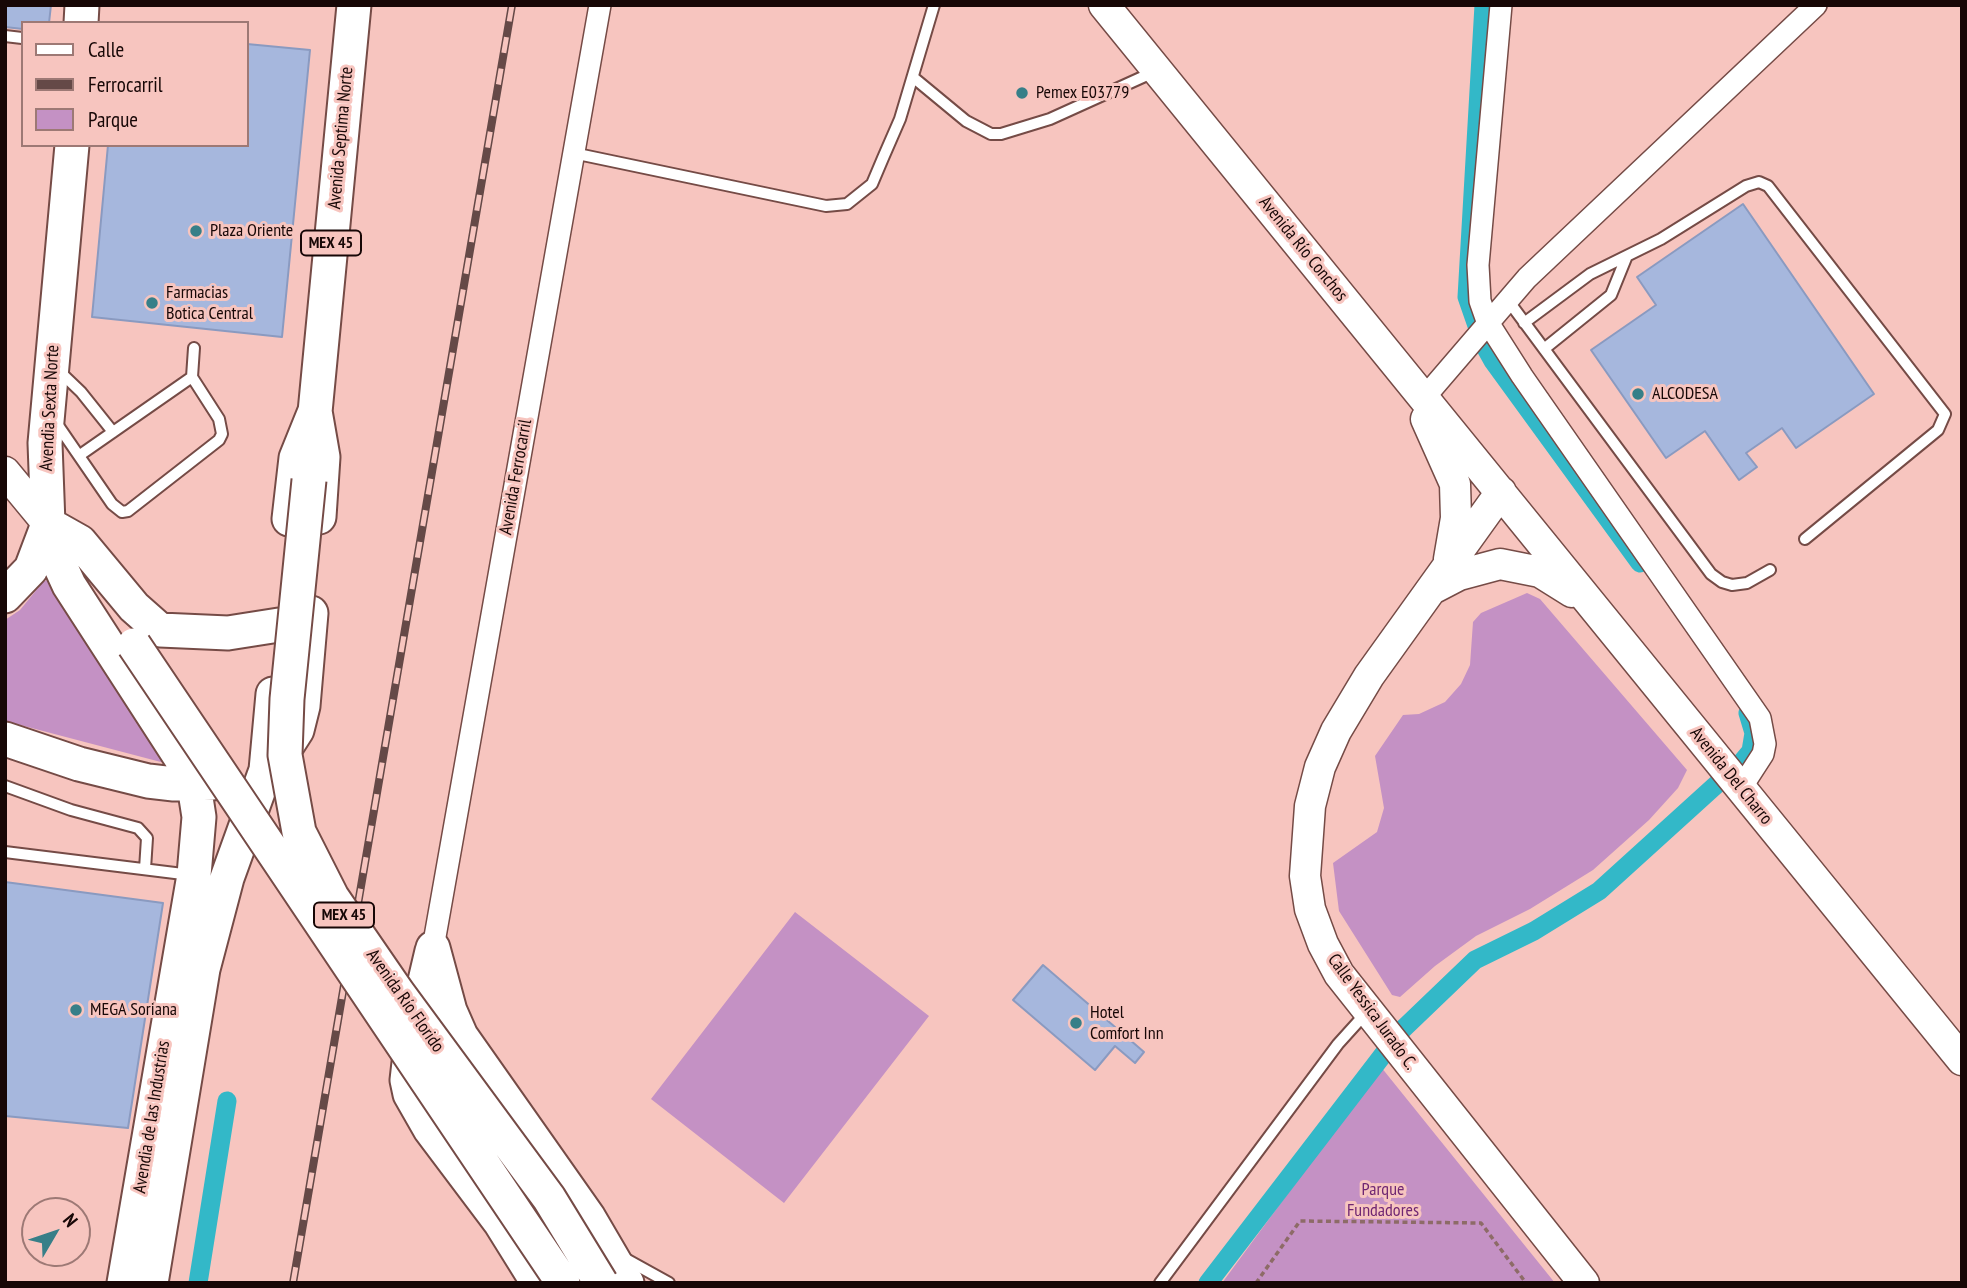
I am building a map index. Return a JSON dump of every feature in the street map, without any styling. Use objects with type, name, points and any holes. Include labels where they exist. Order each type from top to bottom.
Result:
[{"type":"main road","name":"Avenida Septima Norte","points":[[309,480],[354,5]]},
{"type":"main road","name":"Avenida Río Conchos","points":[[1104,5],[1501,492]]},
{"type":"main road","name":"Avendia Sexta Norte","points":[[48,524],[47,411],[72,147]]},
{"type":"main road","points":[[1416,388],[1455,484],[1456,518],[1448,566]]},
{"type":"main road","points":[[266,770],[296,458],[315,411]]},
{"type":"main road","points":[[5,738],[79,764],[148,781],[194,785],[229,780],[266,770],[293,737],[303,706],[323,457],[322,435],[315,411]]},
{"type":"main road","points":[[5,472],[48,524],[80,542],[134,607],[160,630],[174,633],[228,633],[279,625]]},
{"type":"main road","name":"Avenida Río Florido","points":[[309,480],[285,755],[299,832],[332,897],[406,1004],[549,1198],[601,1283]]},
{"type":"main road","name":"Avenida Del Charro","points":[[1501,492],[1962,1060]]},
{"type":"main road","name":"Calle Yessica Jurado C.","points":[[1501,492],[1369,676],[1336,731],[1320,766],[1310,806],[1305,876],[1310,909],[1323,944],[1339,974],[1584,1283]]},
{"type":"main road","points":[[5,596],[31,569],[48,524]]},
{"type":"main road","name":"Avenida Río Florido","points":[[48,524],[134,645],[563,1283]]},
{"type":"main road","name":"Avendia de las Industrias","points":[[48,524],[57,559],[69,585],[179,754],[194,785],[199,817],[194,875],[124,1283]]},
{"type":"main road","points":[[1430,590],[1480,567],[1513,564],[1556,580],[1592,606]]},
{"type":"main road","name":"Avendia de las Industrias","points":[[151,1283],[204,969],[216,917],[266,770]]},
{"type":"main road","points":[[433,948],[450,1011],[484,1071],[610,1251],[627,1283]]},
{"type":"main road","points":[[433,948],[407,1068],[410,1094],[430,1129],[500,1222],[538,1283]]},
{"type":"main road","points":[[430,1129],[429,1095],[436,1075],[458,1066],[484,1071]]},
{"type":"street","name":"Avenida Ferrocarril","points":[[433,948],[600,5]]},
{"type":"street","points":[[1501,5],[1478,265],[1480,301],[1487,322],[1522,376],[1760,718],[1765,744],[1763,754],[1741,788]]},
{"type":"street","points":[[1416,388],[1472,340],[1507,299],[1816,5]]},
{"type":"lane","points":[[573,153],[814,204],[848,204],[872,184],[900,119],[934,5]]},
{"type":"lane","points":[[914,78],[966,121],[991,134],[1001,134],[1050,119],[1157,70]]},
{"type":"lane","points":[[1524,323],[1575,284],[1626,258],[1746,186],[1764,183],[1945,414],[1938,430],[1805,539]]},
{"type":"lane","points":[[1544,349],[1611,295],[1626,258]]},
{"type":"lane","points":[[1507,299],[1711,574],[1732,585],[1746,583],[1770,570]]},
{"type":"lane","points":[[47,411],[116,509],[122,512],[133,508],[219,440],[222,434],[219,419],[192,377],[194,348]]},
{"type":"lane","points":[[51,364],[81,392],[113,432]]},
{"type":"lane","points":[[80,455],[192,377]]},
{"type":"lane","points":[[5,786],[71,810],[138,828],[146,838],[145,869]]},
{"type":"lane","points":[[5,852],[194,875]]},
{"type":"lane","points":[[1160,1283],[1322,1065],[1383,1031]]},
{"type":"lane","points":[[610,1251],[669,1283]]},
{"type":"path","points":[[1256,1283],[1300,1221],[1481,1223],[1526,1283]]},
{"type":"green space","points":[[51,578],[176,766],[5,721],[5,620],[20,610],[43,582]]},
{"type":"green space","points":[[1527,593],[1540,599],[1687,770],[1678,788],[1649,820],[1593,870],[1530,909],[1476,936],[1435,966],[1400,997],[1392,995],[1339,911],[1333,863],[1377,832],[1384,808],[1375,756],[1403,715],[1419,714],[1445,702],[1461,684],[1470,665],[1473,622],[1481,613]]},
{"type":"green space","points":[[795,912],[929,1016],[784,1203],[651,1099]]},
{"type":"green space","name":"Parque Fundadores","points":[[1381,1067],[1555,1283],[1222,1283]]},
{"type":"building","points":[[5,5],[51,5],[49,21],[21,21],[21,29],[5,27]]},
{"type":"building","name":"Plaza Oriente","points":[[248,44],[310,50],[282,337],[92,317],[108,147],[248,147]]},
{"type":"building","name":"ALCODESA","points":[[1743,204],[1874,394],[1796,448],[1782,428],[1746,453],[1757,467],[1739,480],[1705,431],[1666,458],[1591,350],[1656,305],[1637,277]]},
{"type":"building","name":"MEGA Soriana","points":[[5,882],[163,903],[128,1128],[5,1116]]},
{"type":"building","name":"Hotel Comfort Inn","points":[[1043,965],[1144,1052],[1135,1063],[1115,1046],[1095,1070],[1013,1000]]},
{"type":"waterway","points":[[1484,5],[1467,297],[1483,343],[1493,361],[1640,563]]},
{"type":"waterway","points":[[1741,763],[1751,751],[1754,733],[1748,713]]},
{"type":"waterway","points":[[1208,1283],[1402,1030],[1475,960],[1534,931],[1599,891],[1717,784]]},
{"type":"waterway","points":[[198,1283],[227,1101]]},
{"type":"railway","points":[[293,1283],[512,5]]},
{"type":"place","name":"Pemex E03779","points":[[1022,93]]},
{"type":"place","name":"Plaza Oriente","points":[[196,231]]},
{"type":"place","name":"Farmacias Botica Central","points":[[152,303]]},
{"type":"place","name":"ALCODESA","points":[[1638,394]]},
{"type":"place","name":"MEGA Soriana","points":[[76,1010]]},
{"type":"place","name":"Hotel Comfort Inn","points":[[1076,1023]]}]
